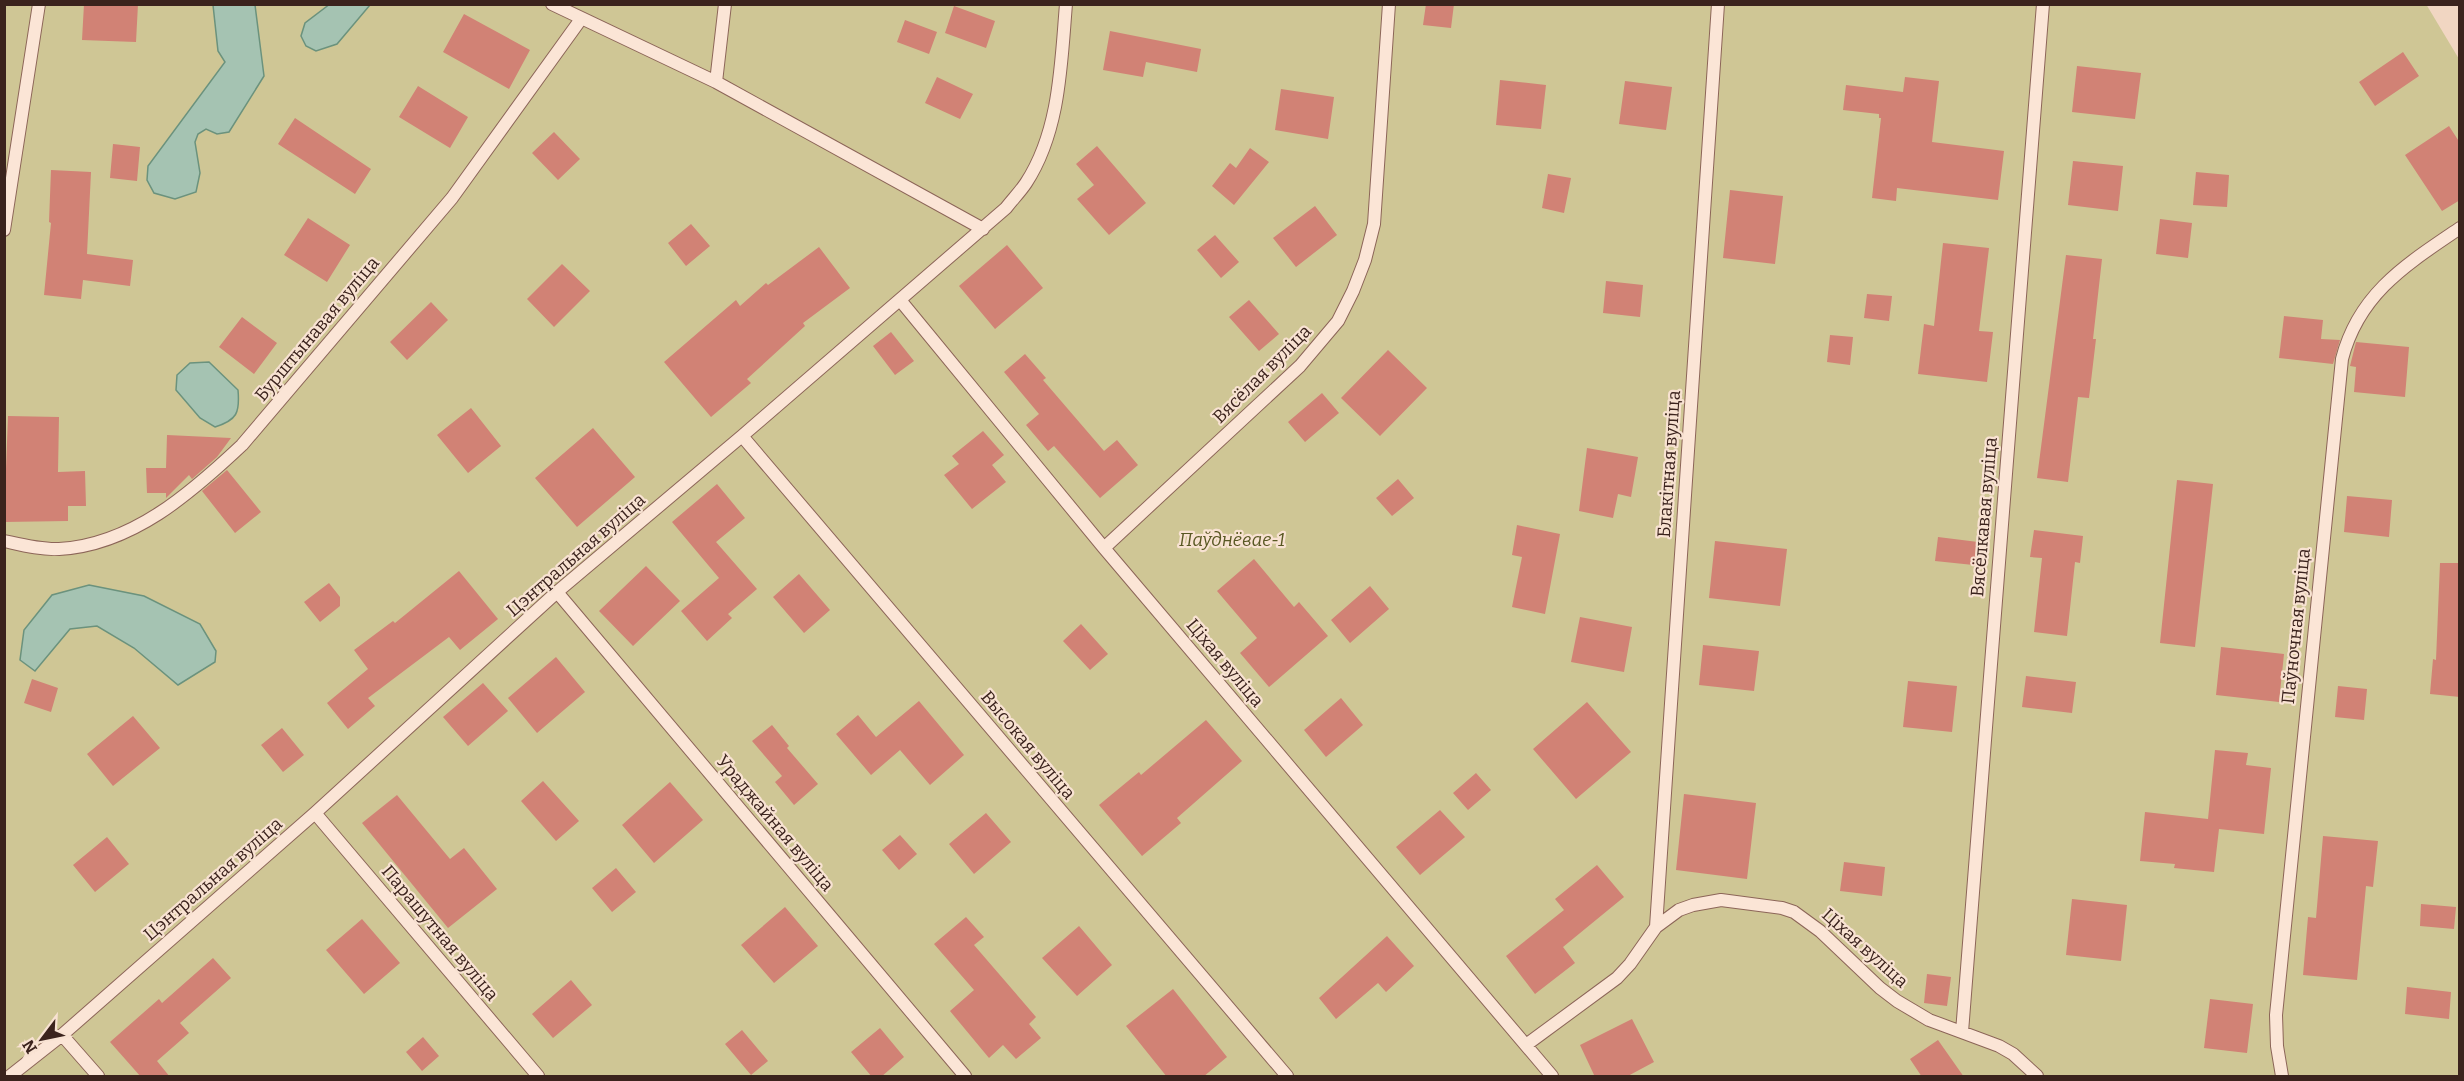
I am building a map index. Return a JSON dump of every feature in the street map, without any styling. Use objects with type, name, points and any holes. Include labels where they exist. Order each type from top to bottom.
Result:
[{"type":"lane","points":[[4,230],[39,4]]},
{"type":"lane","points":[[552,4],[716,82],[983,229]]},
{"type":"lane","points":[[716,82],[725,4]]},
{"type":"lane","name":"Цэнтральная вуліца","points":[[10,1077],[62,1035],[315,813],[557,592],[742,436],[1005,208],[1026,183],[1041,155],[1050,127],[1057,92],[1066,4]]},
{"type":"lane","name":"Вясёлая вуліца","points":[[1104,549],[1300,366],[1338,321],[1365,260],[1374,224],[1389,4]]},
{"type":"lane","name":"Блакітная вуліца","points":[[1656,927],[1718,4]]},
{"type":"lane","name":"Вясёлкавая вуліца","points":[[1962,1032],[2043,4]]},
{"type":"lane","name":"Бурштынавая вуліца","points":[[4,541],[56,549],[84,546],[111,539],[165,509],[218,468],[242,445],[452,198],[581,19]]},
{"type":"lane","name":"Паўночная вуліца","points":[[2282,1077],[2277,1046],[2276,1015],[2342,358],[2348,334],[2361,311],[2381,288],[2404,268],[2460,228]]},
{"type":"lane","name":"Ціхая вуліца","points":[[900,300],[1104,549],[1552,1077]]},
{"type":"lane","name":"Высокая вуліца","points":[[742,436],[1287,1077]]},
{"type":"lane","name":"Ураджайная вуліца","points":[[557,592],[965,1077]]},
{"type":"lane","name":"Парашутная вуліца","points":[[315,813],[538,1077]]},
{"type":"lane","name":"Ціхая вуліца","points":[[1527,1045],[1617,978],[1630,964],[1656,927],[1679,910],[1721,900],[1770,905],[1794,912],[1820,931],[1880,988],[1897,1001],[1929,1020],[1999,1046],[2013,1054],[2037,1077]]},
{"type":"lane","points":[[62,1035],[98,1077]]},
{"type":"green space","name":"Паўднёвае-1","points":[[2426,4],[2459,59],[2459,1076],[5,1076],[5,5]]},
{"type":"shaded area","points":[[330,4],[370,5],[337,44],[316,51],[306,46],[301,36],[305,23]]},
{"type":"shaded area","points":[[213,5],[255,5],[264,76],[229,132],[217,134],[206,129],[198,134],[195,142],[200,173],[196,192],[175,199],[154,193],[147,180],[148,166],[225,62],[218,51]]},
{"type":"shaded area","points":[[209,362],[238,390],[235,414],[228,422],[215,427],[200,418],[176,390],[177,375],[190,363]]},
{"type":"shaded area","points":[[89,585],[144,596],[200,624],[216,651],[215,662],[178,685],[134,648],[97,626],[70,629],[35,671],[20,660],[24,630],[52,595]]},
{"type":"building","points":[[84,4],[138,4],[136,42],[82,40]]},
{"type":"building","points":[[1426,4],[1454,4],[1451,28],[1423,25]]},
{"type":"building","points":[[954,6],[995,21],[986,48],[945,33]]},
{"type":"building","points":[[464,14],[530,50],[509,89],[443,52]]},
{"type":"building","points":[[905,20],[937,32],[929,54],[897,42]]},
{"type":"building","points":[[1110,31],[1201,49],[1197,72],[1146,62],[1143,77],[1103,70]]},
{"type":"building","points":[[2403,52],[2419,76],[2375,106],[2359,82]]},
{"type":"building","points":[[2077,66],[2141,73],[2135,119],[2072,112]]},
{"type":"building","points":[[937,77],[973,94],[960,119],[925,103]]},
{"type":"building","points":[[1905,77],[1939,81],[1932,142],[2004,151],[1998,200],[1897,188],[1896,201],[1872,198],[1881,118],[1879,114],[1843,110],[1846,85],[1903,92]]},
{"type":"building","points":[[1500,80],[1546,85],[1541,129],[1496,125]]},
{"type":"building","points":[[1625,81],[1672,87],[1666,130],[1619,124]]},
{"type":"building","points":[[418,86],[468,117],[450,148],[399,117]]},
{"type":"building","points":[[1281,89],[1334,97],[1328,139],[1275,130]]},
{"type":"building","points":[[295,118],[371,169],[355,194],[278,144]]},
{"type":"building","points":[[2449,126],[2460,143],[2460,200],[2442,211],[2405,155]]},
{"type":"building","points":[[554,132],[580,159],[558,180],[532,153]]},
{"type":"building","points":[[113,144],[140,147],[137,181],[110,178]]},
{"type":"building","points":[[1097,146],[1146,203],[1109,235],[1077,199],[1094,185],[1076,164]]},
{"type":"building","points":[[1250,148],[1269,162],[1234,205],[1212,186],[1230,163],[1236,168]]},
{"type":"building","points":[[2073,161],[2123,166],[2118,211],[2068,205]]},
{"type":"building","points":[[51,170],[91,172],[87,254],[133,260],[130,286],[83,280],[81,299],[44,295],[51,223],[49,222]]},
{"type":"building","points":[[2196,172],[2229,175],[2227,207],[2193,205]]},
{"type":"building","points":[[1548,174],[1571,178],[1564,213],[1542,208]]},
{"type":"building","points":[[1730,190],[1783,196],[1775,264],[1723,258]]},
{"type":"building","points":[[1315,206],[1337,235],[1296,267],[1273,238]]},
{"type":"building","points":[[308,218],[350,245],[327,282],[284,255]]},
{"type":"building","points":[[2160,219],[2192,223],[2188,258],[2156,254]]},
{"type":"building","points":[[691,224],[710,246],[686,266],[668,243]]},
{"type":"building","points":[[1215,235],[1239,262],[1221,278],[1197,250]]},
{"type":"building","points":[[1943,243],[1989,248],[1979,331],[1993,332],[1987,382],[1918,374],[1924,324],[1934,326]]},
{"type":"building","points":[[1007,245],[1043,288],[995,329],[959,286]]},
{"type":"building","points":[[819,247],[850,288],[803,323],[805,326],[747,379],[751,383],[711,417],[664,362],[736,300],[740,306],[766,283],[768,285]]},
{"type":"building","points":[[2066,255],[2102,259],[2089,398],[2078,397],[2068,482],[2037,478]]},
{"type":"building","points":[[562,264],[590,291],[554,327],[527,299]]},
{"type":"building","points":[[1606,281],[1643,285],[1640,317],[1603,313]]},
{"type":"building","points":[[1867,294],[1892,296],[1889,321],[1864,318]]},
{"type":"building","points":[[1249,300],[1279,334],[1259,351],[1229,317]]},
{"type":"building","points":[[431,302],[448,320],[407,360],[390,342]]},
{"type":"building","points":[[2284,316],[2323,320],[2321,339],[2340,340],[2333,364],[2279,358]]},
{"type":"building","points":[[242,317],[277,343],[254,374],[219,347]]},
{"type":"building","points":[[891,332],[914,361],[895,375],[873,346]]},
{"type":"building","points":[[1830,335],[1853,337],[1850,365],[1827,362]]},
{"type":"building","points":[[2356,342],[2409,347],[2405,397],[2354,392],[2356,367],[2350,366]]},
{"type":"building","points":[[1388,350],[1427,388],[1380,436],[1341,398]]},
{"type":"building","points":[[1025,354],[1046,378],[1043,380],[1104,451],[1117,440],[1138,465],[1100,498],[1054,446],[1048,451],[1026,425],[1039,414],[1004,372]]},
{"type":"building","points":[[1322,393],[1339,413],[1305,442],[1288,422]]},
{"type":"building","points":[[471,408],[501,446],[468,473],[437,435]]},
{"type":"building","points":[[8,416],[59,417],[58,472],[85,471],[86,506],[68,506],[68,521],[4,522]]},
{"type":"building","points":[[593,428],[635,477],[577,527],[535,478]]},
{"type":"building","points":[[983,431],[1004,455],[992,465],[1006,482],[972,509],[944,475],[959,464],[952,456]]},
{"type":"building","points":[[167,435],[231,438],[217,457],[192,479],[189,475],[166,498],[166,493],[147,493],[146,468],[166,468]]},
{"type":"building","points":[[1587,448],[1638,457],[1631,497],[1618,494],[1613,518],[1579,511]]},
{"type":"building","points":[[227,470],[261,512],[235,533],[202,491]]},
{"type":"building","points":[[1398,479],[1414,498],[1392,516],[1376,498]]},
{"type":"building","points":[[2177,480],[2213,484],[2195,647],[2160,643]]},
{"type":"building","points":[[717,484],[745,518],[716,542],[757,589],[728,614],[732,618],[707,641],[681,611],[719,578],[672,522]]},
{"type":"building","points":[[2347,496],[2392,500],[2389,537],[2344,532]]},
{"type":"building","points":[[1517,525],[1560,534],[1545,614],[1512,607],[1522,557],[1512,555]]},
{"type":"building","points":[[2034,530],[2083,536],[2080,563],[2075,562],[2067,636],[2034,632],[2042,558],[2030,557]]},
{"type":"building","points":[[1938,537],[1986,543],[1983,566],[1935,561]]},
{"type":"building","points":[[1715,541],[1787,549],[1780,606],[1709,598]]},
{"type":"building","points":[[1254,559],[1294,607],[1299,602],[1328,636],[1269,687],[1240,653],[1257,638],[1217,591]]},
{"type":"building","points":[[2440,563],[2460,563],[2460,697],[2430,694],[2433,659],[2436,660]]},
{"type":"building","points":[[646,566],[680,601],[633,646],[599,611]]},
{"type":"building","points":[[459,571],[498,619],[460,650],[449,637],[368,698],[375,706],[348,729],[327,703],[368,669],[354,650],[393,621],[395,623]]},
{"type":"building","points":[[799,574],[830,610],[804,633],[773,597]]},
{"type":"building","points":[[329,583],[340,597],[340,606],[320,622],[304,602]]},
{"type":"building","points":[[1370,586],[1389,609],[1350,643],[1331,620]]},
{"type":"building","points":[[1580,617],[1632,627],[1624,672],[1571,662]]},
{"type":"building","points":[[1081,624],[1108,654],[1090,670],[1063,641]]},
{"type":"building","points":[[1703,645],[1759,651],[1754,691],[1699,685]]},
{"type":"building","points":[[2221,647],[2284,654],[2279,702],[2216,695]]},
{"type":"building","points":[[556,657],[585,692],[537,733],[508,698]]},
{"type":"building","points":[[2026,676],[2076,682],[2072,713],[2022,707]]},
{"type":"building","points":[[32,679],[58,688],[51,712],[24,703]]},
{"type":"building","points":[[1908,681],[1957,686],[1952,732],[1903,727]]},
{"type":"building","points":[[483,683],[508,711],[468,746],[443,717]]},
{"type":"building","points":[[2338,686],[2367,689],[2364,720],[2335,717]]},
{"type":"building","points":[[1341,698],[1363,725],[1326,757],[1304,730]]},
{"type":"building","points":[[919,701],[964,755],[930,785],[900,750],[871,775],[836,734],[858,715],[876,737]]},
{"type":"building","points":[[1587,702],[1631,752],[1576,799],[1533,749]]},
{"type":"building","points":[[133,716],[160,748],[113,786],[87,754]]},
{"type":"building","points":[[1206,720],[1242,761],[1177,818],[1181,823],[1142,856],[1099,805],[1139,772],[1141,775]]},
{"type":"building","points":[[772,725],[789,746],[787,748],[818,784],[794,805],[775,782],[782,776],[752,741]]},
{"type":"building","points":[[282,728],[304,755],[283,772],[261,745]]},
{"type":"building","points":[[2215,750],[2248,753],[2246,765],[2271,768],[2264,834],[2219,829],[2214,872],[2174,868],[2175,864],[2140,861],[2145,812],[2208,819]]},
{"type":"building","points":[[1476,773],[1491,790],[1468,810],[1453,793]]},
{"type":"building","points":[[543,781],[579,821],[556,841],[521,801]]},
{"type":"building","points":[[670,782],[703,820],[654,863],[622,825]]},
{"type":"building","points":[[1684,794],[1756,803],[1747,879],[1676,870]]},
{"type":"building","points":[[397,795],[450,859],[464,848],[497,889],[448,928],[362,823]]},
{"type":"building","points":[[1440,810],[1465,837],[1420,875],[1396,847]]},
{"type":"building","points":[[986,813],[1011,842],[974,874],[949,844]]},
{"type":"building","points":[[900,835],[917,854],[899,870],[882,850]]},
{"type":"building","points":[[2323,836],[2378,841],[2373,887],[2366,886],[2357,980],[2303,975],[2308,917],[2316,918]]},
{"type":"building","points":[[107,837],[129,864],[95,892],[73,865]]},
{"type":"building","points":[[1844,862],[1885,867],[1882,896],[1840,891]]},
{"type":"building","points":[[1597,865],[1624,897],[1563,947],[1575,963],[1535,994],[1506,956],[1564,910],[1555,899]]},
{"type":"building","points":[[616,868],[636,892],[612,912],[592,888]]},
{"type":"building","points":[[2072,899],[2127,905],[2121,961],[2066,955]]},
{"type":"building","points":[[2421,904],[2456,907],[2454,929],[2420,926]]},
{"type":"building","points":[[785,907],[818,946],[774,983],[741,945]]},
{"type":"building","points":[[966,917],[984,937],[974,945],[1036,1017],[1029,1024],[1041,1038],[1016,1059],[1003,1045],[989,1058],[950,1011],[974,990],[934,944]]},
{"type":"building","points":[[362,919],[400,963],[364,994],[326,950]]},
{"type":"building","points":[[1079,926],[1112,965],[1077,996],[1042,958]]},
{"type":"building","points":[[1387,936],[1414,966],[1386,992],[1378,983],[1336,1019],[1319,998]]},
{"type":"building","points":[[213,958],[231,978],[180,1023],[189,1033],[157,1061],[170,1077],[141,1077],[110,1042],[159,999],[162,1003]]},
{"type":"building","points":[[1927,974],[1951,977],[1947,1006],[1924,1003]]},
{"type":"building","points":[[571,980],[592,1005],[553,1038],[532,1014]]},
{"type":"building","points":[[2407,987],[2451,992],[2449,1019],[2405,1014]]},
{"type":"building","points":[[1173,989],[1227,1057],[1203,1077],[1167,1077],[1126,1026]]},
{"type":"building","points":[[2210,999],[2253,1004],[2247,1053],[2204,1048]]},
{"type":"building","points":[[1632,1019],[1654,1062],[1626,1077],[1595,1077],[1580,1045]]},
{"type":"building","points":[[880,1028],[904,1057],[881,1077],[872,1077],[851,1052]]},
{"type":"building","points":[[742,1030],[768,1061],[751,1075],[725,1044]]},
{"type":"building","points":[[423,1037],[439,1056],[422,1071],[406,1052]]},
{"type":"building","points":[[1938,1040],[1964,1077],[1922,1077],[1910,1059]]}]
